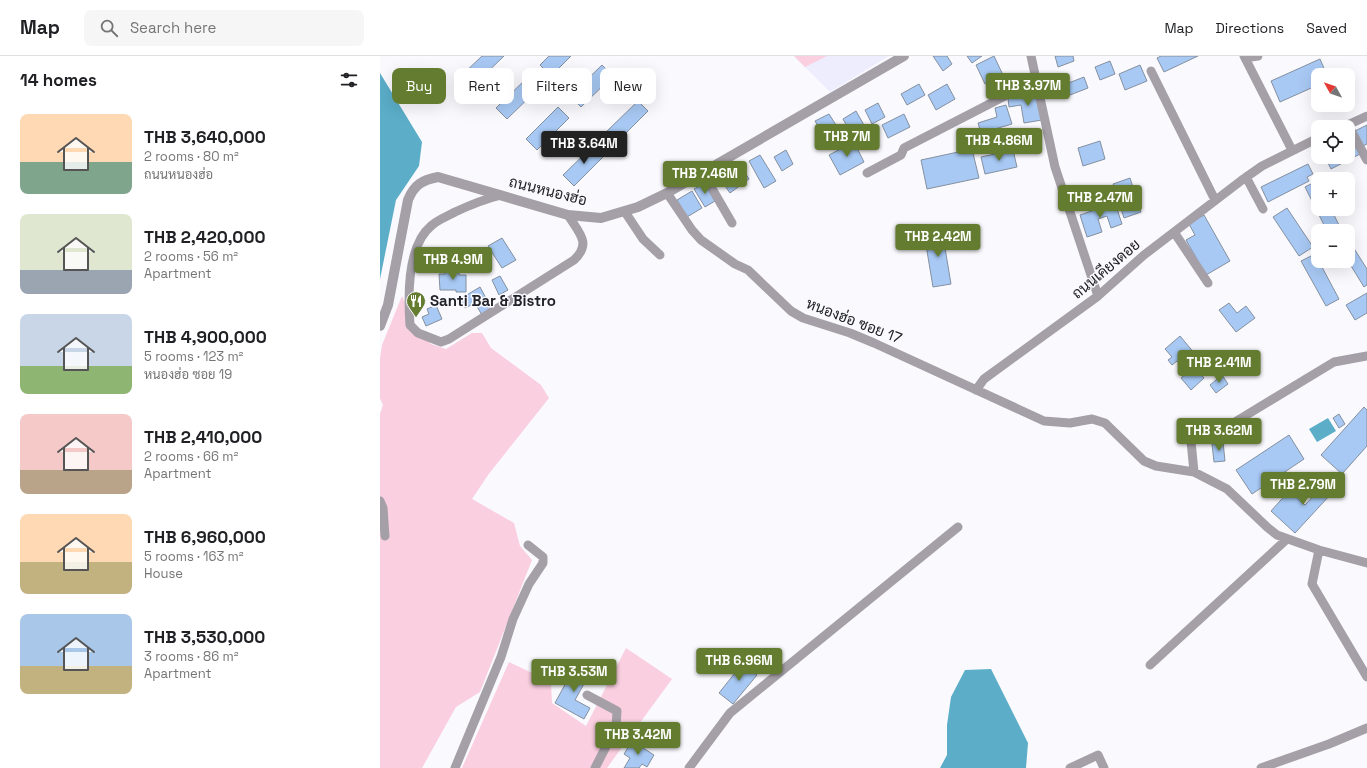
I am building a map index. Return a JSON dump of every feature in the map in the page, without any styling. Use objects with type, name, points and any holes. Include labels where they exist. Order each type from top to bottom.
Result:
[{"type":"street","points":[[1032,56],[1055,167],[1098,296]]},
{"type":"street","points":[[1258,56],[1245,57],[1292,150]]},
{"type":"street","name":"ถนนหนองฮ่อ","points":[[380,326],[388,305],[408,200],[412,190],[419,183],[438,177],[568,215],[601,218],[626,212],[667,193],[906,57]]},
{"type":"street","points":[[1150,71],[1215,200]]},
{"type":"street","points":[[867,173],[901,155],[904,148],[1036,80]]},
{"type":"street","points":[[1355,121],[1367,116]]},
{"type":"street","name":"ถนนเคียงดอย","points":[[976,390],[984,380],[1098,296],[1144,255],[1215,200],[1246,177],[1292,150],[1311,141]]},
{"type":"street","points":[[1355,141],[1367,160]]},
{"type":"street","points":[[703,173],[732,223]]},
{"type":"street","points":[[1246,177],[1263,209]]},
{"type":"street","name":"หนองฮ่อ ซอย 17","points":[[667,193],[692,230],[701,240],[735,264],[748,270],[791,311],[803,318],[868,340],[1044,421],[1070,423],[1092,419],[1105,423],[1144,461],[1156,466],[1194,472],[1227,489],[1267,527],[1287,539],[1319,550],[1367,562]]},
{"type":"street","points":[[501,195],[489,198],[461,210],[431,225],[424,233],[411,267],[409,298],[410,325],[418,333],[441,342],[450,339],[574,260],[583,252],[584,243],[568,215]]},
{"type":"street","points":[[626,212],[643,238],[660,256]]},
{"type":"street","points":[[1174,232],[1208,283]]},
{"type":"street","points":[[1194,472],[1190,431],[1230,425],[1334,362],[1367,356]]},
{"type":"street","points":[[380,501],[385,536]]},
{"type":"street","points":[[688,768],[730,714],[958,527]]},
{"type":"street","points":[[1150,665],[1287,539]]},
{"type":"street","points":[[455,768],[501,657],[513,620],[529,584],[543,563],[543,557],[528,545]]},
{"type":"street","points":[[1319,550],[1312,584],[1367,677]]},
{"type":"street","points":[[587,695],[617,711],[616,727],[595,768]]},
{"type":"street","points":[[1261,768],[1329,744],[1367,728]]},
{"type":"street","points":[[1070,768],[1098,755],[1104,768]]},
{"type":"shaded area","points":[[794,56],[889,56],[830,92]]},
{"type":"shaded area","points":[[794,56],[827,56],[805,67]]},
{"type":"shaded area","points":[[402,296],[417,329],[431,344],[446,349],[472,333],[482,333],[491,348],[541,385],[549,398],[488,475],[472,499],[514,523],[520,546],[532,560],[480,692],[456,707],[422,768],[380,768],[380,414],[383,405],[380,398],[380,358],[382,345]]},
{"type":"shaded area","points":[[626,648],[672,679],[607,768],[462,768],[509,662],[551,682],[552,703],[586,726]]},
{"type":"water","points":[[380,73],[392,93],[392,104],[399,104],[422,142],[419,166],[396,200],[380,279]]},
{"type":"water","points":[[1328,418],[1336,431],[1317,442],[1309,429]]},
{"type":"water","points":[[991,669],[1028,743],[1026,768],[940,768],[947,755],[947,725],[951,697],[965,670]]},
{"type":"building","points":[[482,56],[504,56],[492,68],[469,68]]},
{"type":"building","points":[[549,56],[571,56],[559,68],[543,68],[540,65]]},
{"type":"building","points":[[933,56],[947,56],[952,64],[943,71]]},
{"type":"building","points":[[967,56],[982,56],[972,63]]},
{"type":"building","points":[[994,56],[1003,75],[985,84],[976,65]]},
{"type":"building","points":[[1055,56],[1073,56],[1074,61],[1058,67]]},
{"type":"building","points":[[1161,56],[1198,56],[1164,72],[1157,58]]},
{"type":"building","points":[[1320,59],[1324,68],[1311,68],[1311,88],[1280,102],[1271,81]]},
{"type":"building","points":[[1110,61],[1115,74],[1100,80],[1095,67]]},
{"type":"building","points":[[602,65],[605,68],[600,68],[600,89],[592,96],[592,75]]},
{"type":"building","points":[[1140,65],[1147,81],[1125,90],[1119,74]]},
{"type":"building","points":[[1084,77],[1088,88],[1070,95],[1066,84]]},
{"type":"building","points":[[522,83],[522,104],[507,119],[496,108],[500,104],[514,104],[514,91]]},
{"type":"building","points":[[919,84],[925,95],[907,105],[901,94]]},
{"type":"building","points":[[947,84],[955,99],[936,110],[928,95]]},
{"type":"building","points":[[1036,92],[1042,120],[1024,123],[1021,105],[1009,107],[1008,98]]},
{"type":"building","points":[[878,103],[885,117],[872,124],[865,110]]},
{"type":"building","points":[[635,104],[641,104],[648,111],[617,142],[606,132]]},
{"type":"building","points":[[1006,105],[1012,124],[981,133],[978,123],[997,117],[995,108]]},
{"type":"building","points":[[558,107],[569,118],[537,150],[526,139]]},
{"type":"building","points":[[856,111],[864,125],[850,132],[843,119]]},
{"type":"building","points":[[829,114],[836,125],[822,133],[815,121]]},
{"type":"building","points":[[904,114],[910,127],[888,138],[882,125]]},
{"type":"building","points":[[1367,125],[1367,144],[1363,146],[1355,131]]},
{"type":"building","points":[[1100,141],[1105,159],[1083,166],[1078,148]]},
{"type":"building","points":[[854,142],[864,162],[840,175],[829,155]]},
{"type":"building","points":[[595,144],[605,155],[574,186],[563,175]]},
{"type":"building","points":[[1355,145],[1360,154],[1355,157]]},
{"type":"building","points":[[972,149],[979,178],[927,189],[921,160]]},
{"type":"building","points":[[786,150],[793,164],[782,171],[774,157]]},
{"type":"building","points":[[1013,150],[1017,167],[985,174],[981,157]]},
{"type":"building","points":[[760,155],[776,181],[764,188],[749,161]]},
{"type":"building","points":[[1308,164],[1312,172],[1311,175],[1307,177],[1309,181],[1268,202],[1261,187]]},
{"type":"building","points":[[1328,164],[1341,164],[1331,169]]},
{"type":"building","points":[[741,166],[749,179],[730,193],[721,180]]},
{"type":"building","points":[[1130,178],[1141,212],[1124,218],[1113,184]]},
{"type":"building","points":[[705,183],[715,201],[705,207],[694,189]]},
{"type":"building","points":[[1311,184],[1311,199],[1305,187]]},
{"type":"building","points":[[692,191],[702,208],[687,217],[677,200]]},
{"type":"building","points":[[1115,203],[1122,224],[1111,228],[1107,216],[1098,219],[1102,232],[1087,237],[1080,215]]},
{"type":"building","points":[[1287,208],[1311,244],[1311,248],[1299,256],[1273,217]]},
{"type":"building","points":[[1204,215],[1230,261],[1206,275],[1186,240],[1195,235],[1189,224]]},
{"type":"building","points":[[1320,216],[1334,216],[1338,224],[1324,224]]},
{"type":"building","points":[[942,230],[951,284],[933,287],[924,233]]},
{"type":"building","points":[[502,238],[516,260],[502,268],[488,246]]},
{"type":"building","points":[[1355,250],[1367,269],[1367,285],[1364,287],[1352,268],[1355,268]]},
{"type":"building","points":[[1311,256],[1311,268],[1322,268],[1339,299],[1326,306],[1301,261]]},
{"type":"building","points":[[445,268],[459,268],[459,275],[466,275],[466,292],[456,292],[456,290],[440,290],[439,274],[445,274]]},
{"type":"building","points":[[500,276],[508,290],[499,295],[492,280]]},
{"type":"building","points":[[480,287],[493,311],[483,317],[475,303],[465,308],[460,299]]},
{"type":"building","points":[[1367,293],[1367,313],[1355,320],[1346,305]]},
{"type":"building","points":[[1229,303],[1237,313],[1246,306],[1255,318],[1236,332],[1219,310]]},
{"type":"building","points":[[436,305],[442,319],[426,326],[422,317],[429,314],[427,309]]},
{"type":"building","points":[[1180,336],[1195,354],[1188,360],[1204,378],[1191,390],[1181,378],[1187,373],[1177,361],[1172,365],[1168,360],[1172,357],[1165,349]]},
{"type":"building","points":[[1222,375],[1228,384],[1216,393],[1210,385]]},
{"type":"building","points":[[1364,407],[1367,410],[1367,446],[1342,474],[1321,455]]},
{"type":"building","points":[[1339,414],[1345,424],[1339,428],[1333,418]]},
{"type":"building","points":[[1289,435],[1304,459],[1252,494],[1236,470]]},
{"type":"building","points":[[1223,442],[1225,461],[1214,462],[1212,444]]},
{"type":"building","points":[[1336,475],[1343,481],[1295,533],[1271,511],[1289,491],[1305,505],[1318,491],[1320,493]]},
{"type":"building","points":[[742,659],[754,668],[752,671],[757,675],[733,704],[719,693],[735,673],[732,671]]},
{"type":"building","points":[[575,666],[590,673],[575,700],[590,708],[584,719],[555,703]]},
{"type":"building","points":[[632,741],[654,755],[647,767],[642,764],[639,768],[624,768],[630,758],[624,754]]},
{"type":"place","name":"Santi Bar & Bistro","points":[[416,318]]}]
